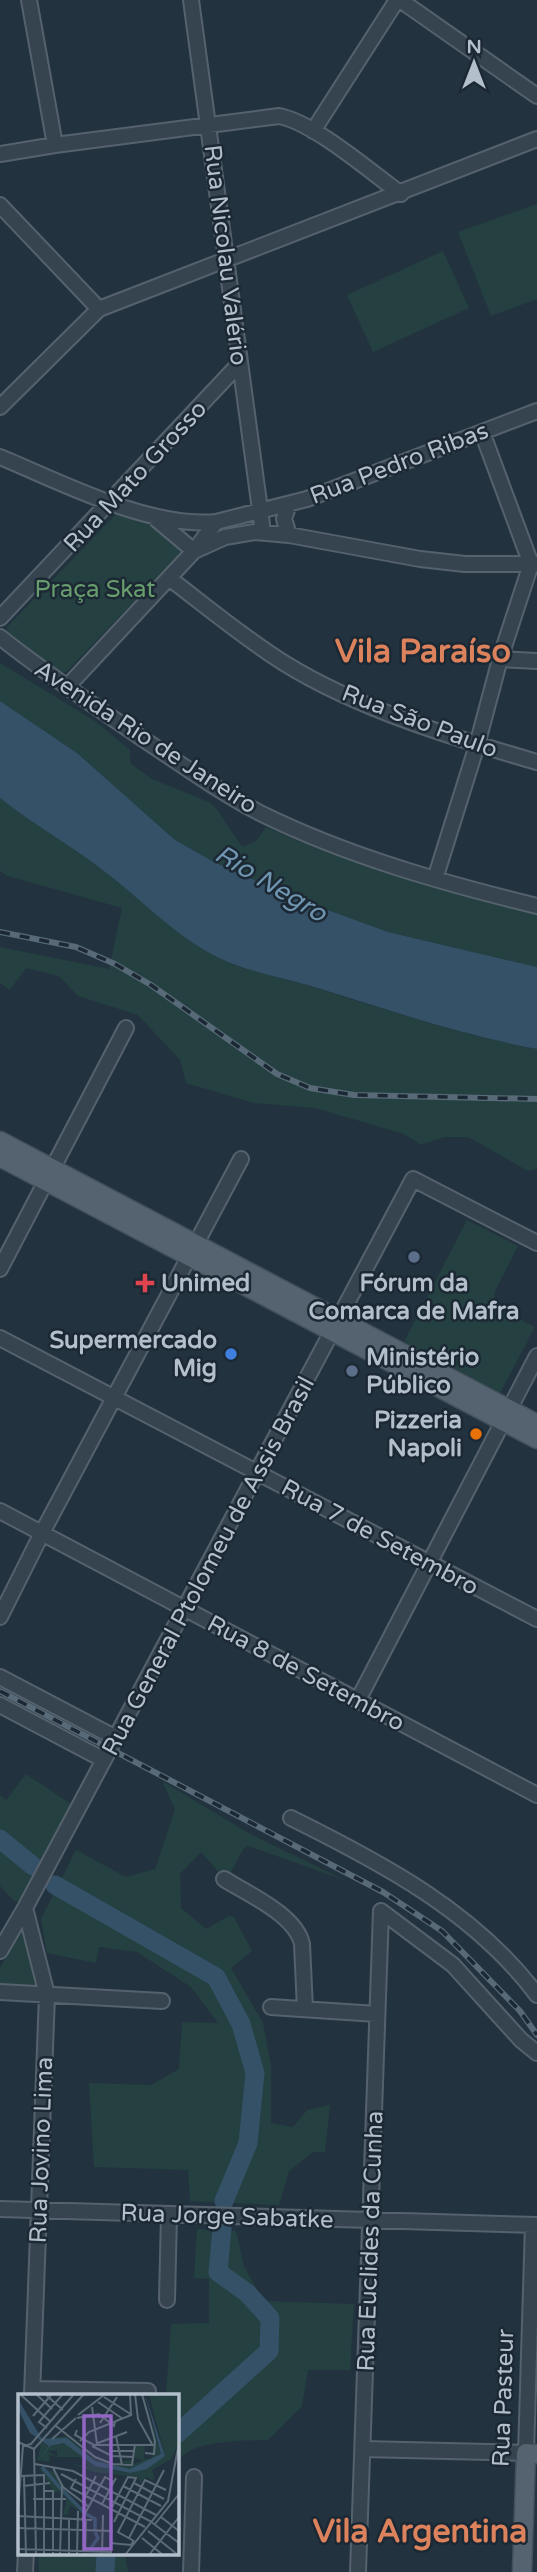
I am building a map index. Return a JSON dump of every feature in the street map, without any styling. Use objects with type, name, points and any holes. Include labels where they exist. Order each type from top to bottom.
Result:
[{"type":"main road","points":[[0,1141],[50,1175],[506,1415],[537,1439]]},
{"type":"main road","points":[[0,1157],[50,1175]]},
{"type":"main road","points":[[506,1415],[537,1424]]},
{"type":"main road","name":"Rua Pasteur","points":[[522,2572],[532,2453]]},
{"type":"street","points":[[29,0],[55,145]]},
{"type":"street","name":"Rua Nicolau Valério","points":[[191,0],[263,532]]},
{"type":"street","points":[[313,131],[398,0],[537,96]]},
{"type":"street","points":[[0,154],[279,116],[288,117],[313,131],[401,194]]},
{"type":"street","points":[[0,408],[99,309],[537,139]]},
{"type":"street","points":[[0,205],[99,309]]},
{"type":"street","name":"Rua Mato Grosso","points":[[0,618],[240,363]]},
{"type":"street","name":"Rua Pedro Ribas","points":[[152,516],[188,523],[215,522],[289,504],[537,411]]},
{"type":"street","points":[[435,879],[477,745],[500,659],[534,564],[482,432]]},
{"type":"street","points":[[0,457],[110,502],[152,516],[194,551]]},
{"type":"street","points":[[289,504],[284,519],[289,535]]},
{"type":"street","points":[[67,687],[194,551],[215,522]]},
{"type":"street","points":[[194,551],[225,537],[263,532],[420,559],[465,564],[534,564]]},
{"type":"street","name":"Rua São Paulo","points":[[169,578],[254,644],[287,665],[365,704],[477,745],[537,762]]},
{"type":"street","name":"Avenida Rio de Janeiro","points":[[0,637],[67,687],[211,785],[261,813],[336,846],[435,879],[537,906]]},
{"type":"street","points":[[500,659],[537,661]]},
{"type":"street","points":[[0,1269],[126,1028]]},
{"type":"street","points":[[0,1617],[241,1159]]},
{"type":"street","name":"Rua General Ptolomeu de Assis Brasil","points":[[0,1951],[413,1179],[537,1243]]},
{"type":"street","name":"Rua 7 de Setembro","points":[[0,1338],[537,1619]]},
{"type":"street","points":[[358,1700],[537,1356]]},
{"type":"street","name":"Rua 8 de Setembro","points":[[0,1511],[358,1700],[535,1789]]},
{"type":"street","points":[[0,1677],[116,1738]]},
{"type":"street","points":[[0,1705],[104,1760]]},
{"type":"street","points":[[291,1818],[377,1863],[457,1913],[505,1956],[537,1995]]},
{"type":"street","points":[[224,1879],[275,1910],[299,1935],[302,1944],[305,2009]]},
{"type":"street","name":"Rua Jovino Lima","points":[[25,1908],[47,1995],[32,2392]]},
{"type":"street","name":"Rua Euclides da Cunha","points":[[358,2572],[381,1911],[453,1965],[534,2051]]},
{"type":"street","points":[[0,1992],[162,2001]]},
{"type":"street","points":[[271,2007],[377,2014]]},
{"type":"street","name":"Rua Jorge Sabatke","points":[[0,2209],[535,2225]]},
{"type":"street","points":[[167,2300],[169,2214]]},
{"type":"street","name":"Rua Pasteur","points":[[532,2453],[535,2225]]},
{"type":"street","points":[[32,2392],[148,2391]]},
{"type":"street","points":[[363,2449],[532,2453]]},
{"type":"street","points":[[191,2572],[194,2477]]},
{"type":"street","points":[[25,2572],[26,2554]]},
{"type":"green space","points":[[537,204],[537,299],[491,316],[458,232]]},
{"type":"green space","points":[[443,251],[469,308],[373,352],[347,295]]},
{"type":"green space","name":"Praça Skat","points":[[126,504],[179,545],[180,554],[66,672],[59,672],[7,631],[7,627]]},
{"type":"green space","points":[[0,663],[95,721],[130,750],[130,763],[152,779],[209,802],[242,847],[256,841],[266,827],[332,854],[399,876],[537,912],[537,967],[388,932],[295,898],[214,862],[175,840],[77,753],[0,701]]},
{"type":"green space","points":[[0,798],[96,865],[190,940],[229,963],[449,1029],[537,1049],[537,1169],[528,1171],[468,1137],[444,1137],[421,1145],[404,1134],[315,1108],[254,1103],[186,1083],[180,1060],[138,1015],[78,996],[59,976],[26,968],[10,990],[0,983],[0,947],[109,969],[122,908],[8,876],[0,871]]},
{"type":"green space","points":[[467,1220],[518,1246],[494,1293],[495,1307],[535,1327],[500,1393],[404,1342]]},
{"type":"green space","points":[[26,1774],[74,1806],[24,1899],[19,1902],[13,1900],[0,1886],[0,1795],[6,1800]]},
{"type":"green space","points":[[162,1781],[250,1834],[347,1881],[248,1846],[243,1849],[228,1878],[223,1877],[201,1852],[180,1874],[181,1908],[206,1929],[229,1916],[234,1917],[252,1951],[231,1968],[263,2023],[271,2066],[271,2123],[293,2127],[307,2110],[330,2105],[325,2152],[313,2152],[289,2171],[279,2205],[190,2201],[188,2170],[94,2167],[89,2083],[151,2085],[179,2069],[182,2022],[218,2023],[191,1987],[137,1952],[99,1947],[96,1963],[47,1953],[41,1919],[76,1850],[126,1877],[155,1869],[175,1809]]},
{"type":"green space","points":[[23,1926],[39,1989],[0,1987],[0,1968]]},
{"type":"green space","points":[[197,2229],[236,2231],[244,2266],[263,2301],[354,2304],[350,2370],[308,2370],[302,2406],[268,2440],[206,2445],[184,2454],[178,2461],[178,2394],[166,2394],[171,2324],[209,2323],[209,2279],[194,2278]]},
{"type":"green space","points":[[38,2554],[125,2554],[128,2572],[39,2572]]},
{"type":"water","points":[[0,701],[77,753],[175,840],[214,862],[295,898],[388,932],[537,967],[537,1049],[451,1029],[253,971],[219,958],[190,941],[96,865],[0,798]]},
{"type":"waterway","points":[[0,1839],[33,1866]]},
{"type":"waterway","points":[[55,1885],[216,1977],[241,2024],[255,2073],[248,2143],[224,2201]]},
{"type":"waterway","points":[[178,2433],[269,2351],[270,2318],[247,2293],[218,2272],[222,2228]]},
{"type":"waterway","points":[[105,2572],[106,2554]]},
{"type":"railway","points":[[0,932],[76,947],[115,964],[151,985],[277,1074],[310,1088],[354,1095],[537,1099]]},
{"type":"railway","points":[[0,1691],[383,1892],[442,1931],[520,2011],[537,2035]]},
{"type":"place","name":"Fórum da Comarca de Mafra","points":[[414,1257]]},
{"type":"place","name":"Unimed","points":[[145,1283]]},
{"type":"place","name":"Supermercado Mig","points":[[231,1354]]},
{"type":"place","name":"Ministério Público","points":[[352,1371]]},
{"type":"place","name":"Pizzeria Napoli","points":[[476,1434]]},
{"type":"district","name":"Vila Paraíso","points":[[423,651]]},
{"type":"district","name":"Vila Argentina","points":[[420,2531]]},
{"type":"water label","name":"Rio Negro","points":[[271,883]]}]
